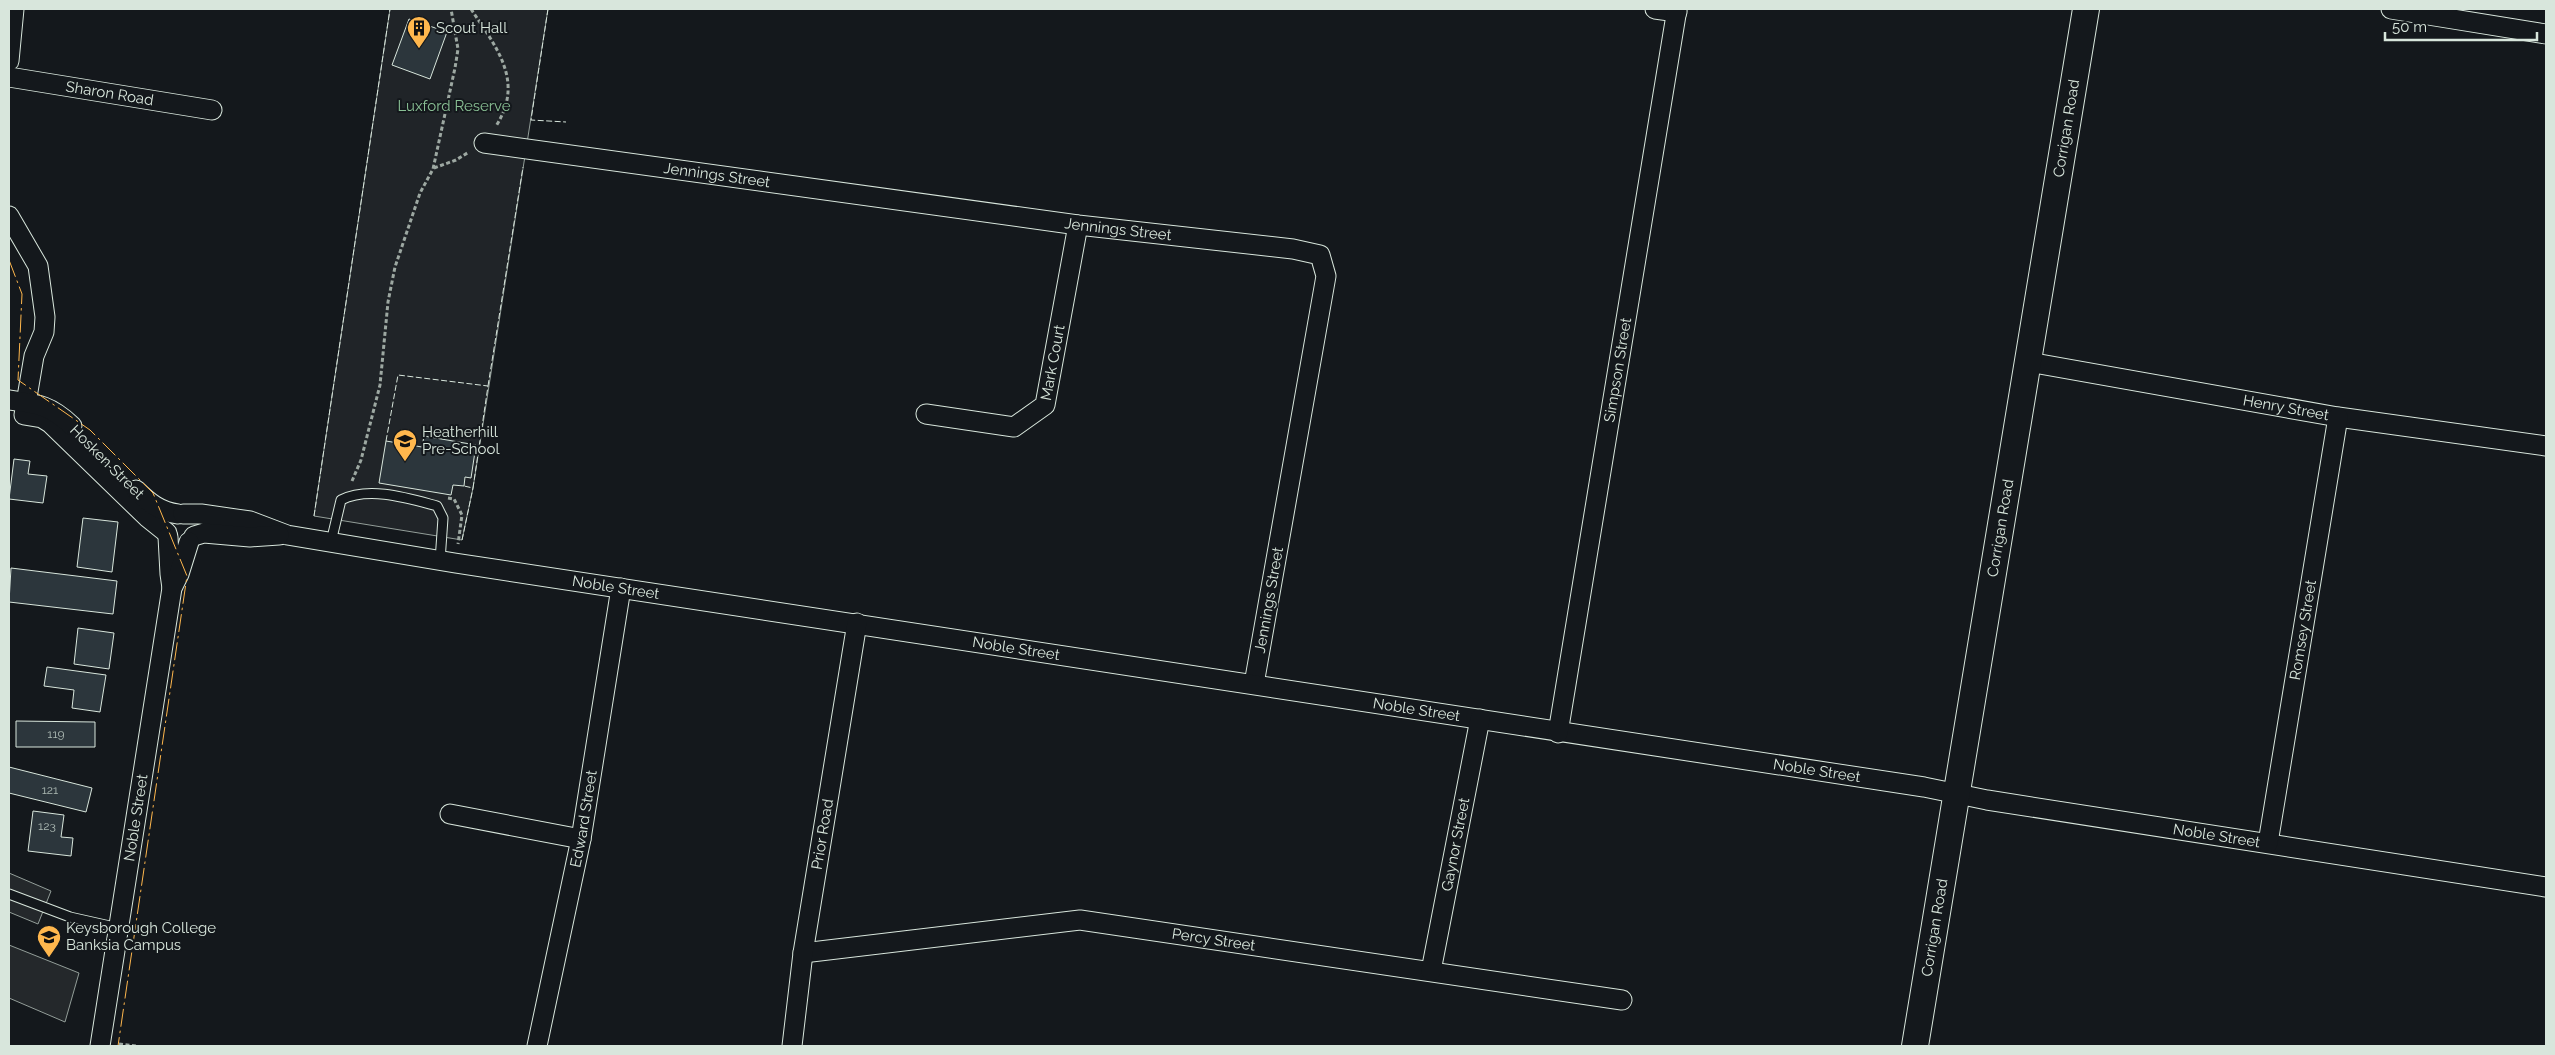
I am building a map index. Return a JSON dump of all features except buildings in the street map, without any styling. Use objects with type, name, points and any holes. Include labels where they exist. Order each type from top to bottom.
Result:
[{"type":"main road","name":"Corrigan Road","points":[[1915,1046],[2086,9]]},
{"type":"street","points":[[9,62],[14,9]]},
{"type":"street","points":[[1655,9],[1677,11]]},
{"type":"street","points":[[2391,9],[2546,34]]},
{"type":"street","name":"Simpson Street","points":[[1558,733],[1677,11]]},
{"type":"street","name":"Sharon Road","points":[[9,77],[212,110]]},
{"type":"street","name":"Jennings Street","points":[[484,143],[1078,225],[1293,249],[1320,255],[1326,276],[1254,684]]},
{"type":"street","points":[[9,216],[38,266],[45,317],[44,332],[47,344],[24,408]]},
{"type":"street","name":"Mark Court","points":[[926,414],[1014,427],[1045,405],[1078,225]]},
{"type":"street","name":"Henry Street","points":[[2028,362],[2338,417],[2546,446]]},
{"type":"street","name":"Hosken Street","points":[[24,408],[52,409],[146,501],[163,511],[180,514]]},
{"type":"street","name":"Hosken Street","points":[[24,408],[50,423],[168,535]]},
{"type":"street","name":"Romsey Street","points":[[2268,842],[2338,417]]},
{"type":"street","points":[[180,514],[195,522],[191,539],[175,543],[168,535],[170,519],[180,514]]},
{"type":"street","name":"Noble Street","points":[[180,514],[207,514],[250,521],[287,535],[440,560],[1254,684],[1558,733],[1924,787],[1956,795],[2268,842],[2546,887]]},
{"type":"street","name":"Noble Street","points":[[172,588],[191,539],[204,533],[250,537],[287,535]]},
{"type":"street","name":"Noble Street","points":[[100,1046],[172,588],[168,535]]},
{"type":"street","name":"Edward Street","points":[[538,1046],[581,840],[621,588]]},
{"type":"street","name":"Prior Road","points":[[792,1046],[803,953],[857,623]]},
{"type":"street","name":"Gaynor Street","points":[[1431,971],[1480,719]]},
{"type":"street","points":[[450,814],[581,840]]},
{"type":"street","name":"Percy Street","points":[[803,953],[1080,920],[1622,1000]]},
{"type":"lane","points":[[331,542],[341,500],[354,494],[366,493],[413,500],[437,506],[443,518],[440,560]]},
{"type":"lane","points":[[9,894],[70,917],[120,928]]},
{"type":"path","points":[[347,483],[354,481],[380,385],[388,302],[395,267],[420,193],[433,169],[458,49],[451,9]]},
{"type":"path","points":[[433,169],[456,160],[484,143],[505,110],[509,96],[508,76],[501,56],[471,9]]},
{"type":"green space","name":"Luxford Reserve","points":[[390,9],[548,9],[473,488],[462,540],[314,516]]},
{"type":"shaded area","points":[[9,873],[51,891],[38,924],[9,912]]},
{"type":"shaded area","points":[[9,945],[79,973],[65,1022],[9,998]]},
{"type":"fence","points":[[314,516],[390,9]]},
{"type":"fence","points":[[548,9],[531,120],[566,122]]},
{"type":"fence","points":[[488,386],[523,167]]},
{"type":"fence","points":[[386,441],[398,375],[488,386],[473,488],[464,486]]},
{"type":"fence","points":[[462,540],[473,488]]},
{"type":"power","points":[[9,260],[22,294],[18,380],[90,430],[153,493],[187,576],[118,1046]]},
{"type":"place","name":"Scout Hall","points":[[419,49]]},
{"type":"place","name":"Heatherhill Pre-School","points":[[405,462]]},
{"type":"place","name":"Keysborough College Banksia Campus","points":[[49,958]]}]
